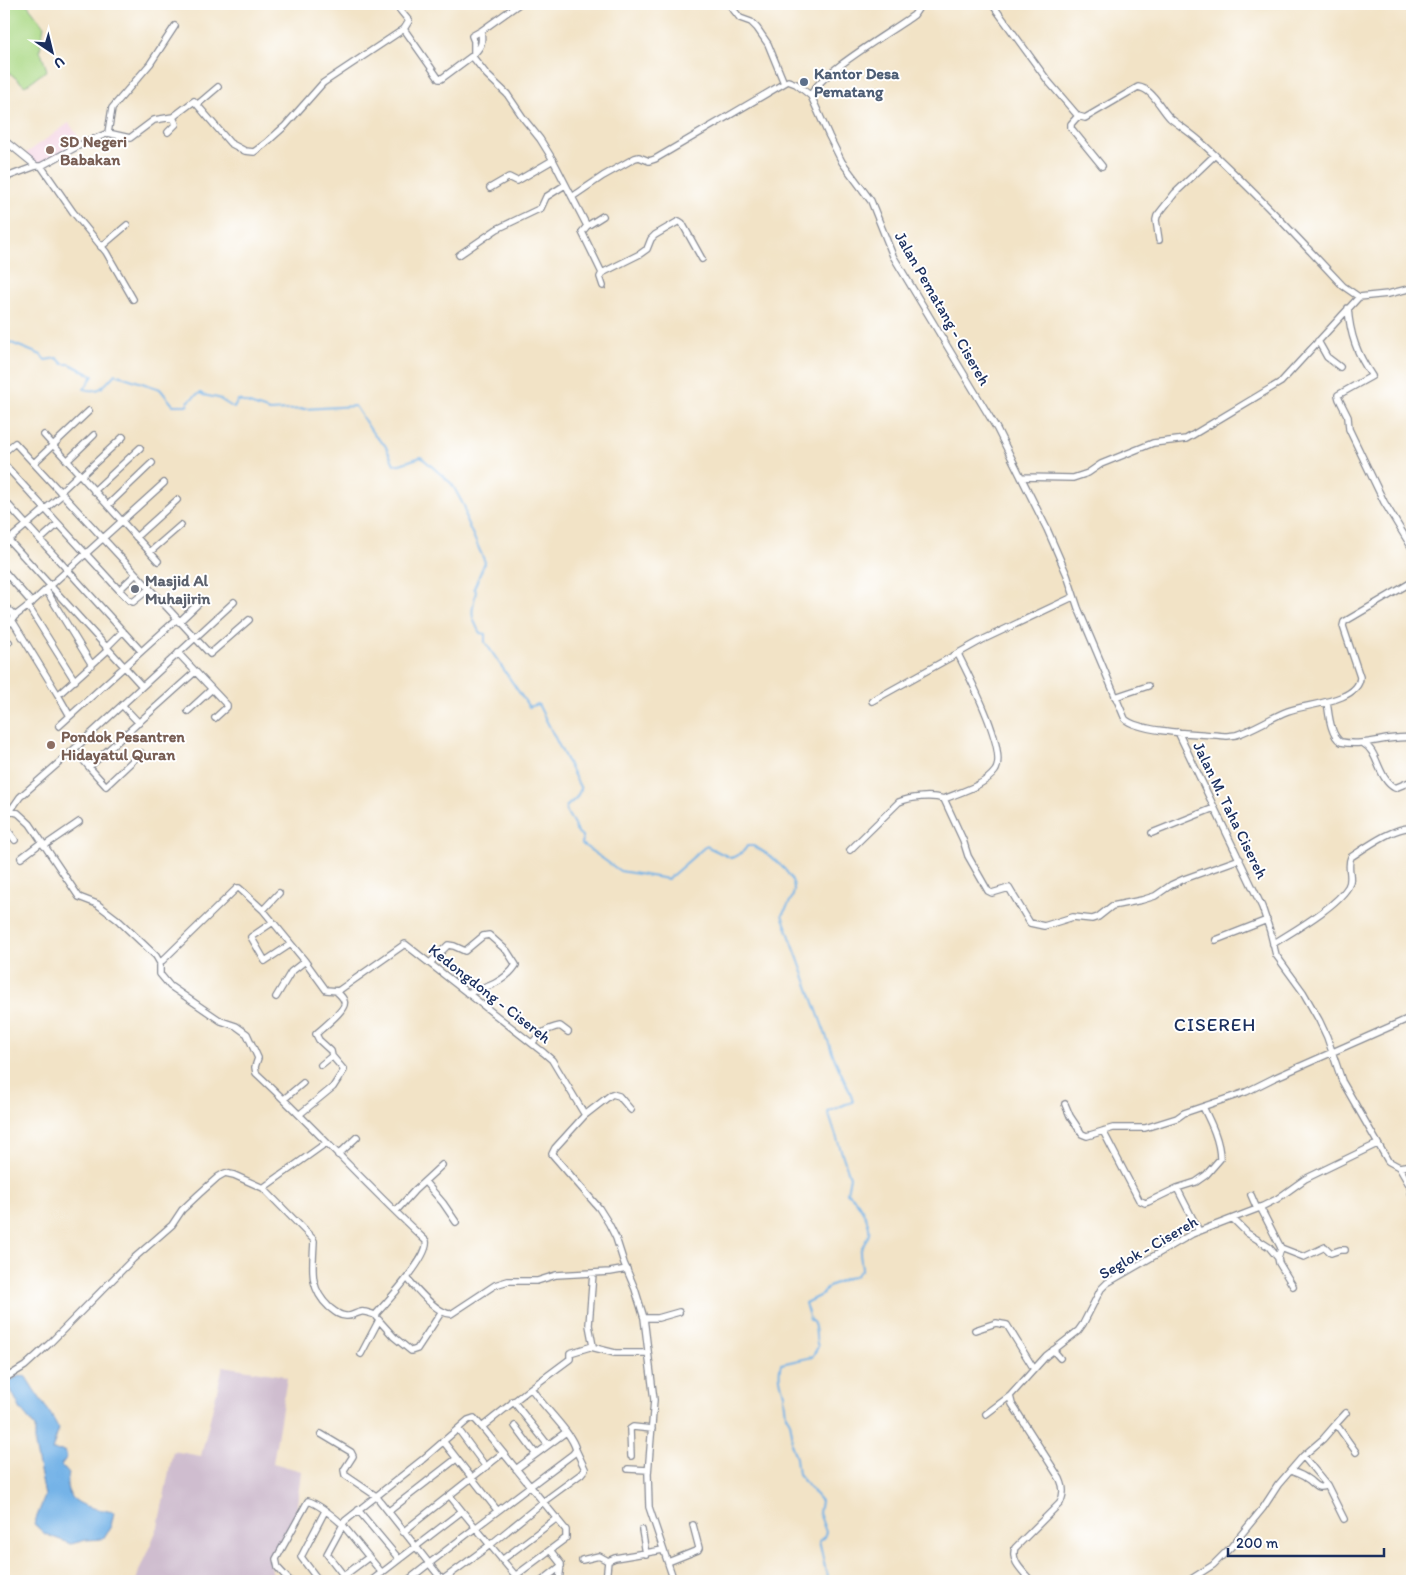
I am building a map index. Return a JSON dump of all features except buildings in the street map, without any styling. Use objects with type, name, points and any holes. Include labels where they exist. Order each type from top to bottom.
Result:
[{"type":"street","points":[[4,178],[39,166],[108,133],[130,138],[154,120],[173,117],[192,101],[198,104],[217,130],[230,143],[245,151],[254,152],[285,126],[323,83],[404,29],[409,21],[395,4]]},
{"type":"street","points":[[518,4],[472,36],[474,41],[473,55],[487,75],[507,94],[554,160],[587,226]]},
{"type":"street","points":[[729,4],[740,18],[751,22],[757,28],[768,44],[784,83]]},
{"type":"street","points":[[572,197],[603,176],[635,158],[639,157],[649,161],[655,160],[788,81],[811,96],[818,83],[914,15],[918,9],[917,4]]},
{"type":"street","points":[[992,4],[1048,81],[1078,116],[1085,118],[1138,87],[1144,88],[1170,117],[1215,155],[1254,192],[1343,286],[1358,297],[1388,294],[1412,288]]},
{"type":"street","points":[[108,133],[112,108],[150,64],[175,26]]},
{"type":"street","points":[[404,29],[439,80],[481,47],[480,32]]},
{"type":"street","points":[[198,104],[218,87]]},
{"type":"street","name":"Jalan Pematang - Cisereh","points":[[811,96],[842,162],[871,201],[893,256],[997,429],[1021,477]]},
{"type":"street","points":[[1078,116],[1071,124],[1071,128],[1102,166]]},
{"type":"street","points":[[168,132],[176,124],[173,117]]},
{"type":"street","points":[[4,140],[39,166],[101,247],[133,299]]},
{"type":"street","points":[[1159,240],[1157,216],[1176,193],[1215,155]]},
{"type":"street","points":[[490,188],[509,177],[519,181],[554,160]]},
{"type":"street","points":[[459,255],[505,224],[539,209],[546,197],[565,184]]},
{"type":"street","points":[[603,286],[600,277],[602,273],[583,234],[583,230],[604,216]]},
{"type":"street","points":[[602,273],[647,249],[655,235],[679,221],[682,223],[702,259]]},
{"type":"street","points":[[101,247],[127,225]]},
{"type":"street","points":[[1021,477],[1073,478],[1088,473],[1101,464],[1153,443],[1186,439],[1281,382],[1358,297]]},
{"type":"street","points":[[1348,308],[1350,326],[1359,358],[1372,376],[1338,395],[1339,399],[1348,417],[1349,429],[1384,502],[1412,548]]},
{"type":"street","points":[[1318,341],[1327,357],[1340,367]]},
{"type":"street","points":[[34,463],[90,411]]},
{"type":"street","points":[[44,435],[158,561]]},
{"type":"street","points":[[67,460],[94,435]]},
{"type":"street","points":[[123,437],[26,525],[5,540],[48,589],[142,686]]},
{"type":"street","points":[[4,452],[15,442],[211,654],[249,620]]},
{"type":"street","points":[[94,490],[140,448]]},
{"type":"street","points":[[108,505],[152,462]]},
{"type":"street","points":[[4,464],[85,555],[130,601],[133,602],[149,588]]},
{"type":"street","name":"Jalan M. Taha Cisereh","points":[[1021,477],[1067,575],[1073,597],[1120,712],[1128,722],[1138,726],[1178,732],[1240,858],[1267,920],[1276,955],[1303,992],[1319,1020],[1342,1081],[1377,1144],[1388,1162],[1399,1166]]},
{"type":"street","points":[[4,625],[8,625],[13,618],[48,589],[164,483]]},
{"type":"street","points":[[4,500],[141,651]]},
{"type":"street","points":[[136,536],[177,500]]},
{"type":"street","points":[[40,540],[58,524]]},
{"type":"street","points":[[150,552],[181,524]]},
{"type":"street","points":[[4,571],[30,605],[75,681]]},
{"type":"street","points":[[119,590],[136,574]]},
{"type":"street","points":[[1178,732],[1236,735],[1290,710],[1327,702],[1352,691],[1360,682],[1360,677],[1343,626],[1344,622],[1412,582]]},
{"type":"street","points":[[48,589],[92,665]]},
{"type":"street","points":[[872,701],[1018,622],[1073,597]]},
{"type":"street","points":[[59,726],[141,651],[201,601]]},
{"type":"street","points":[[4,820],[20,797],[234,602]]},
{"type":"street","points":[[4,605],[70,716]]},
{"type":"street","points":[[58,695],[92,665],[123,631]]},
{"type":"street","points":[[178,653],[227,706],[215,718]]},
{"type":"street","points":[[850,850],[899,802],[908,798],[939,797],[944,799],[982,782],[996,770],[996,749],[985,708],[958,654]]},
{"type":"street","points":[[89,767],[196,672]]},
{"type":"street","points":[[1115,697],[1134,689],[1148,686]]},
{"type":"street","points":[[188,711],[212,690]]},
{"type":"street","points":[[1327,702],[1333,731],[1338,741],[1347,744],[1364,744],[1405,737],[1412,738]]},
{"type":"street","points":[[122,704],[139,723]]},
{"type":"street","points":[[1364,744],[1369,748],[1386,782],[1392,788],[1412,781]]},
{"type":"street","points":[[74,749],[106,786],[141,753]]},
{"type":"street","points":[[944,799],[963,840],[968,856],[988,891],[992,893],[1009,888],[1030,923],[1038,926],[1053,924],[1073,917],[1092,919],[1098,917],[1112,906],[1155,896],[1170,885],[1240,858]]},
{"type":"street","points":[[4,806],[24,818],[81,899],[90,900],[97,904],[118,920],[156,956],[160,962],[160,974],[170,986],[221,1021],[236,1026],[247,1034],[258,1058],[254,1067],[256,1073],[300,1114],[326,1143],[426,1240],[426,1250],[377,1318],[360,1354]]},
{"type":"street","points":[[1152,833],[1214,808]]},
{"type":"street","points":[[21,858],[79,822]]},
{"type":"street","points":[[4,825],[16,840]]},
{"type":"street","points":[[1273,944],[1344,893],[1351,879],[1349,862],[1351,857],[1388,834],[1412,828]]},
{"type":"street","points":[[160,962],[237,888],[241,889],[263,910],[305,960],[326,990],[336,991],[344,1000],[345,1005],[341,1012],[316,1034],[344,1070],[338,1082],[300,1114]]},
{"type":"street","points":[[263,910],[279,893]]},
{"type":"street","points":[[1216,940],[1267,920]]},
{"type":"street","points":[[273,922],[252,938],[265,961],[291,944]]},
{"type":"street","points":[[430,964],[448,945],[464,951],[483,936],[489,935],[506,951],[516,965],[506,976],[492,986],[467,993]]},
{"type":"street","name":"Kedongdong - Cisereh","points":[[336,991],[402,945],[407,945],[552,1060],[585,1115]]},
{"type":"street","points":[[276,997],[291,972],[305,960]]},
{"type":"street","points":[[1066,1104],[1070,1116],[1082,1134],[1093,1135],[1113,1128],[1145,1128],[1246,1092],[1412,1017]]},
{"type":"street","points":[[532,1043],[542,1032],[548,1029],[560,1026],[568,1032]]},
{"type":"street","points":[[321,1065],[332,1056]]},
{"type":"street","points":[[284,1099],[302,1083]]},
{"type":"street","points":[[631,1110],[619,1096],[612,1094],[585,1115],[555,1148],[552,1154],[604,1216],[616,1238],[626,1269],[636,1289],[644,1318],[654,1400],[648,1470],[649,1507],[674,1581]]},
{"type":"street","points":[[1103,1131],[1139,1200],[1145,1203],[1177,1188],[1196,1182],[1220,1159],[1217,1138],[1203,1107]]},
{"type":"street","points":[[338,1155],[357,1138]]},
{"type":"street","points":[[263,1188],[326,1143]]},
{"type":"street","name":"Seglok - Cisereh","points":[[986,1414],[1010,1396],[1053,1350],[1078,1331],[1099,1293],[1107,1283],[1199,1231],[1233,1219],[1277,1199],[1305,1179],[1377,1144]]},
{"type":"street","points":[[396,1212],[442,1165]]},
{"type":"street","points":[[1412,1165],[1399,1166],[1410,1186],[1412,1196]]},
{"type":"street","points":[[4,1378],[25,1366],[49,1344],[133,1259],[172,1225],[182,1210],[218,1177],[225,1173],[263,1188],[314,1241],[313,1270],[315,1288],[322,1300],[335,1312],[348,1317],[362,1312],[377,1318],[411,1352],[415,1351],[442,1311]]},
{"type":"street","points":[[425,1182],[456,1222]]},
{"type":"street","points":[[1177,1188],[1199,1231]]},
{"type":"street","points":[[1251,1195],[1281,1248],[1304,1257],[1325,1247],[1331,1253],[1345,1250]]},
{"type":"street","points":[[1233,1219],[1247,1233],[1269,1246],[1278,1258]]},
{"type":"street","points":[[1281,1248],[1278,1258],[1279,1264],[1293,1286]]},
{"type":"street","points":[[407,1278],[426,1300],[447,1314],[451,1314],[495,1285],[508,1281],[538,1281],[556,1275],[610,1272],[626,1269]]},
{"type":"street","points":[[592,1347],[589,1325],[593,1273]]},
{"type":"street","points":[[644,1318],[658,1318],[679,1312]]},
{"type":"street","points":[[975,1330],[996,1323],[1007,1325],[1034,1370]]},
{"type":"street","points":[[482,1427],[512,1401],[570,1359],[570,1353],[592,1347],[615,1354],[648,1353]]},
{"type":"street","points":[[1053,1350],[1060,1358]]},
{"type":"street","points":[[321,1434],[351,1452],[353,1456],[344,1473],[376,1496],[402,1532],[442,1581],[583,1471],[584,1465],[566,1432],[548,1412],[531,1388]]},
{"type":"street","points":[[1010,1396],[1012,1404],[1064,1486],[1064,1495],[1060,1503],[1015,1548],[1012,1554],[1014,1560],[1031,1581]]},
{"type":"street","points":[[512,1401],[548,1445]]},
{"type":"street","points":[[1188,1581],[1208,1568],[1231,1547],[1263,1508],[1278,1485],[1303,1456],[1323,1440],[1346,1413]]},
{"type":"street","points":[[344,1576],[327,1554],[342,1524],[472,1418],[482,1427],[566,1530],[566,1538],[515,1576]]},
{"type":"street","points":[[1336,1424],[1356,1452]]},
{"type":"street","points":[[515,1426],[535,1454]]},
{"type":"street","points":[[631,1456],[630,1429],[633,1427],[652,1429]]},
{"type":"street","points":[[458,1428],[486,1467]]},
{"type":"street","points":[[516,1470],[566,1432]]},
{"type":"street","points":[[442,1441],[497,1510]]},
{"type":"street","points":[[407,1581],[576,1450]]},
{"type":"street","points":[[402,1532],[503,1453]]},
{"type":"street","points":[[1303,1456],[1327,1485],[1344,1519]]},
{"type":"street","points":[[389,1512],[456,1459]]},
{"type":"street","points":[[628,1469],[648,1470]]},
{"type":"street","points":[[1291,1471],[1307,1478],[1317,1487],[1322,1488],[1327,1485]]},
{"type":"street","points":[[450,1496],[520,1581]]},
{"type":"street","points":[[290,1581],[278,1568],[276,1559],[306,1502],[310,1501],[342,1524],[382,1573]]},
{"type":"street","points":[[358,1510],[399,1559]]},
{"type":"street","points":[[319,1581],[301,1557],[325,1511]]},
{"type":"street","points":[[371,1581],[462,1511]]},
{"type":"street","points":[[502,1560],[556,1518]]},
{"type":"street","points":[[668,1562],[698,1550],[692,1525]]},
{"type":"street","points":[[642,1530],[646,1554]]},
{"type":"street","points":[[550,1550],[561,1566],[560,1581]]},
{"type":"street","points":[[608,1561],[614,1558],[663,1550]]},
{"type":"street","points":[[582,1560],[599,1556],[608,1561]]},
{"type":"street","points":[[337,1581],[369,1557]]},
{"type":"street","points":[[606,1581],[608,1561]]},
{"type":"street","points":[[542,1581],[561,1566]]},
{"type":"shaded area","name":"SD Negeri Babakan","points":[[69,123],[83,144],[41,166],[21,157]]},
{"type":"shaded area","points":[[223,1366],[280,1375],[287,1378],[273,1463],[301,1471],[296,1514],[271,1562],[273,1580],[136,1581],[158,1527],[173,1451],[201,1456]]},
{"type":"green space","points":[[4,4],[27,4],[44,26],[40,50],[47,70],[25,86],[5,69]]},
{"type":"water","points":[[21,1375],[26,1377],[59,1429],[52,1450],[64,1451],[67,1457],[61,1465],[69,1474],[67,1486],[69,1493],[79,1503],[86,1506],[114,1512],[111,1526],[103,1539],[86,1540],[71,1544],[45,1534],[34,1524],[45,1496],[35,1446],[35,1427],[21,1410],[7,1382]]},
{"type":"waterway","points":[[4,340],[41,355],[45,360],[57,358],[63,364],[70,364],[93,376],[84,389],[94,390],[102,388],[115,374],[160,389],[173,405],[188,405],[188,402],[201,393],[218,398],[234,408],[238,400],[270,411],[355,406],[374,435],[385,445],[394,464],[400,464],[421,457],[452,484],[465,508],[466,520],[485,562],[474,588],[476,591],[473,609],[474,621],[480,633],[485,634],[485,642],[529,707],[538,704],[581,789],[576,798],[566,807],[576,831],[582,836],[582,844],[620,871],[668,879],[706,846],[731,858],[738,855],[747,846],[753,846],[772,858],[790,877],[794,893],[782,915],[835,1060],[853,1102],[828,1112],[850,1177],[847,1193],[859,1205],[869,1229],[868,1237],[860,1253],[862,1269],[854,1277],[829,1286],[823,1294],[805,1303],[810,1320],[813,1322],[816,1331],[818,1347],[812,1357],[781,1364],[780,1371],[781,1383],[785,1393],[786,1415],[790,1422],[791,1443],[796,1458],[798,1474],[821,1501],[819,1513],[826,1532],[819,1541],[828,1581]]},
{"type":"place","name":"Kantor Desa Pematang","points":[[804,82]]},
{"type":"place","name":"SD Negeri Babakan","points":[[50,150]]},
{"type":"place","name":"Masjid Al Muhajirin","points":[[135,589]]},
{"type":"place","name":"Pondok Pesantren Hidayatul Quran","points":[[51,745]]},
{"type":"district","name":"CISEREH","points":[[1215,1024]]}]
